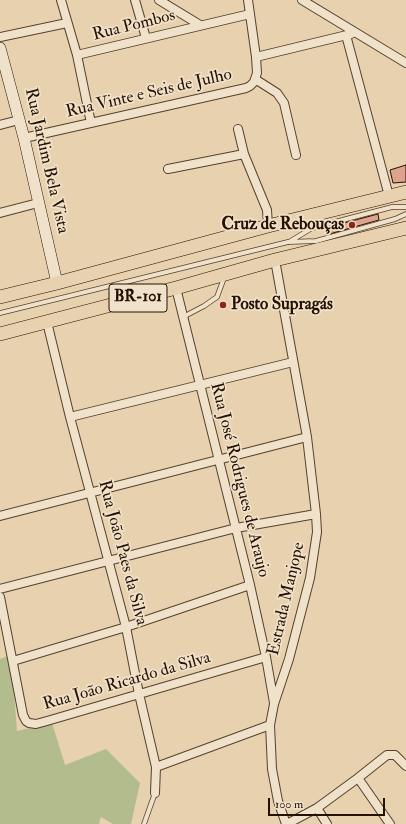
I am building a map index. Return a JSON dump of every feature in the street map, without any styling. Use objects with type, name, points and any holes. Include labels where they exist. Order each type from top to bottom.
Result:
[{"type":"highway","name":"BR-101","points":[[0,296],[57,283],[268,226],[406,192]]},
{"type":"highway","name":"BR-101","points":[[0,334],[176,288],[275,260],[406,228]]},
{"type":"main road","name":"Rua Jardim Bela Vista","points":[[0,48],[24,138],[57,283]]},
{"type":"street","points":[[61,0],[77,55],[91,123]]},
{"type":"street","points":[[135,0],[146,38]]},
{"type":"street","points":[[159,0],[200,25]]},
{"type":"street","points":[[248,0],[256,57],[356,33]]},
{"type":"street","points":[[302,0],[406,63]]},
{"type":"street","name":"Rua Pombos","points":[[77,55],[250,14]]},
{"type":"street","points":[[0,37],[67,23]]},
{"type":"street","points":[[346,35],[389,196]]},
{"type":"street","name":"Rua Vinte e Seis de Julho","points":[[24,138],[246,88],[251,85],[257,73],[256,57]]},
{"type":"street","points":[[255,79],[277,94],[284,103],[296,155]]},
{"type":"street","points":[[0,124],[19,120]]},
{"type":"street","points":[[238,129],[244,154],[267,210],[268,226]]},
{"type":"street","points":[[168,169],[244,154]]},
{"type":"street","points":[[0,212],[38,203]]},
{"type":"street","name":"Estrada Manjope","points":[[275,260],[306,438],[317,532],[310,578],[289,659],[274,704],[270,725],[272,769],[278,801],[286,824]]},
{"type":"street","name":"Rua José Rodrigues de Araujo","points":[[176,288],[250,585],[266,657],[274,704]]},
{"type":"street","name":"Rua João Paes da Silva","points":[[47,322],[70,417],[126,627],[139,694],[156,767],[155,793]]},
{"type":"street","points":[[70,417],[201,386],[293,362]]},
{"type":"street","points":[[0,516],[306,438]]},
{"type":"street","points":[[0,589],[236,528],[316,514]]},
{"type":"street","points":[[13,661],[126,627],[250,585]]},
{"type":"street","name":"Rua João Ricardo da Silva","points":[[0,596],[23,715],[29,723],[36,724],[47,722],[266,657]]},
{"type":"street","points":[[156,767],[270,725]]},
{"type":"street","points":[[286,824],[316,808],[387,755],[395,755],[406,766]]},
{"type":"street","points":[[358,778],[390,824]]},
{"type":"street","points":[[316,808],[327,824]]},
{"type":"lane","points":[[288,242],[312,228],[392,207],[406,207]]},
{"type":"lane","points":[[0,313],[288,242],[316,241],[395,219],[406,214]]},
{"type":"lane","points":[[183,317],[217,297],[225,274]]},
{"type":"lane","points":[[144,824],[155,793]]},
{"type":"green space","points":[[11,655],[17,731],[52,723],[65,765],[106,749],[140,783],[131,824],[113,824],[101,817],[99,824],[0,824],[0,659]]},
{"type":"building","points":[[406,165],[406,182],[393,183],[390,170]]},
{"type":"building","name":"Cruz de Rebouças","points":[[378,214],[379,220],[326,235],[325,228]]},
{"type":"place","name":"Cruz de Rebouças","points":[[352,225]]},
{"type":"place","name":"Posto Supragás","points":[[223,305]]}]
